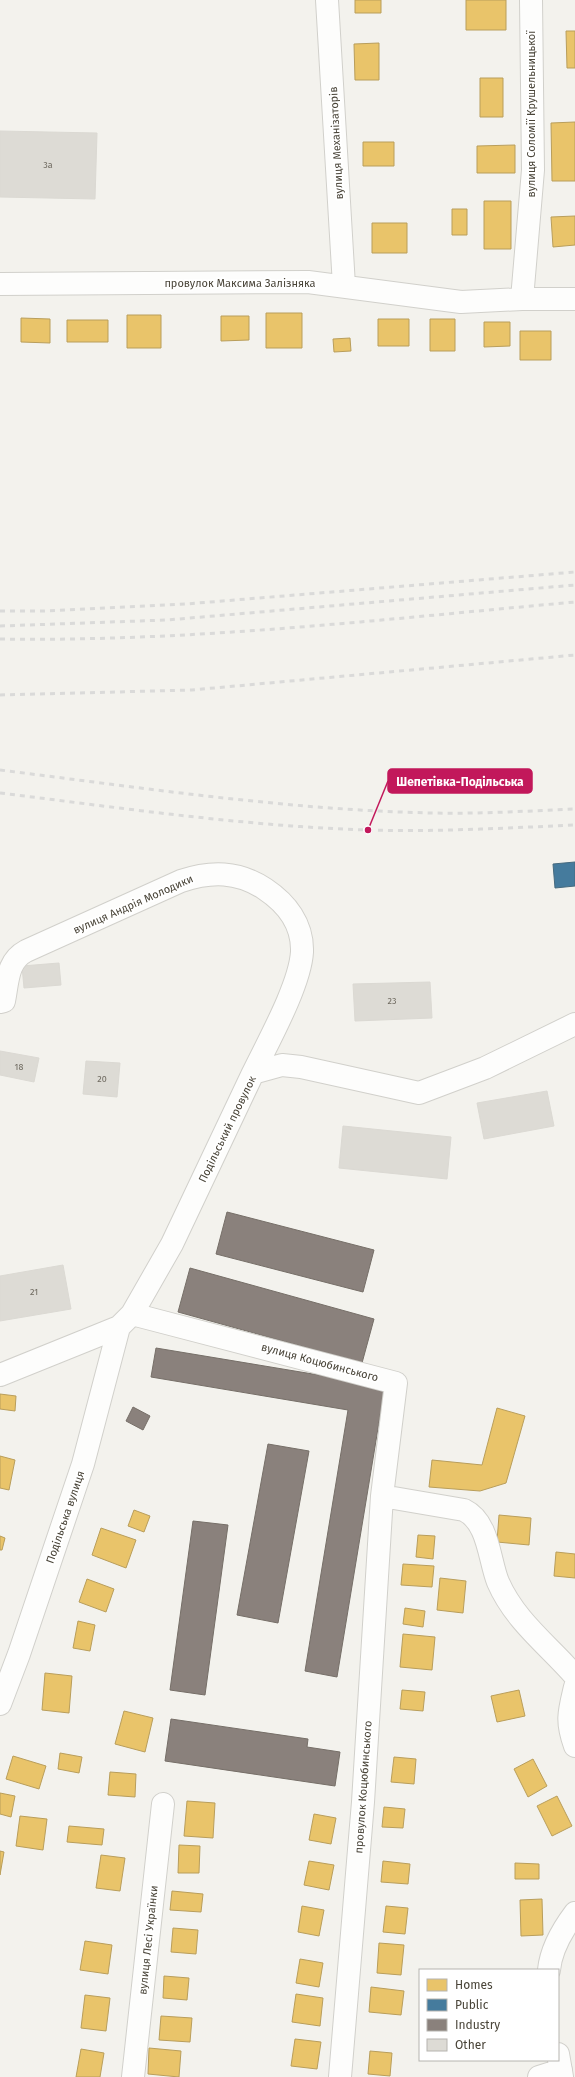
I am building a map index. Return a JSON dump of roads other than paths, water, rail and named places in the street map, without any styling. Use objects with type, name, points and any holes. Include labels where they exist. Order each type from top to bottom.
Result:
[{"type":"street","name":"вулиця Механізаторів","points":[[327,0],[344,286]]},
{"type":"street","name":"вулиця Соломії Крушельницької","points":[[522,299],[533,170],[532,0]]},
{"type":"street","name":"провулок Максима Залізняка","points":[[0,284],[308,282],[460,302],[522,299],[575,299]]},
{"type":"street","name":"вулиця Андрія Молодики","points":[[0,1002],[4,1001],[11,964],[17,956],[26,951],[181,881],[201,874],[239,876],[258,884],[290,909],[298,928],[302,951],[298,972],[286,1002],[253,1073]]},
{"type":"street","name":"Подільський провулок","points":[[125,1320],[172,1244],[253,1073],[282,1065],[301,1067],[419,1093],[485,1068],[575,1024]]},
{"type":"street","points":[[0,1375],[125,1320]]},
{"type":"street","name":"вулиця Коцюбинського","points":[[125,1320],[396,1382],[382,1496]]},
{"type":"street","name":"Подільська вулиця","points":[[0,1704],[19,1654],[83,1464],[125,1320]]},
{"type":"street","points":[[382,1496],[464,1510],[472,1514],[481,1527],[498,1580],[507,1600],[521,1619],[575,1676]]},
{"type":"street","name":"провулок Коцюбинського","points":[[340,2077],[363,1802],[382,1496]]},
{"type":"street","points":[[575,1688],[568,1716],[570,1733],[575,1746]]},
{"type":"street","name":"вулиця Лесі Українки","points":[[133,2077],[163,1804]]},
{"type":"street","points":[[549,1969],[552,1953],[558,1939],[575,1913]]},
{"type":"street","points":[[539,2077],[560,2067]]},
{"type":"railway","points":[[0,611],[43,611],[186,604],[575,572]]},
{"type":"railway","points":[[0,626],[167,620],[575,585]]},
{"type":"railway","points":[[0,639],[72,639],[216,633],[360,622],[575,602]]},
{"type":"railway","points":[[0,695],[192,690],[575,655]]},
{"type":"railway","points":[[0,770],[162,791],[324,808],[433,813],[575,809]]},
{"type":"railway","points":[[0,793],[183,816],[321,828],[419,830],[575,825]]},
{"type":"place","name":"Шепетівка-Подільська","points":[[368,830]]}]
